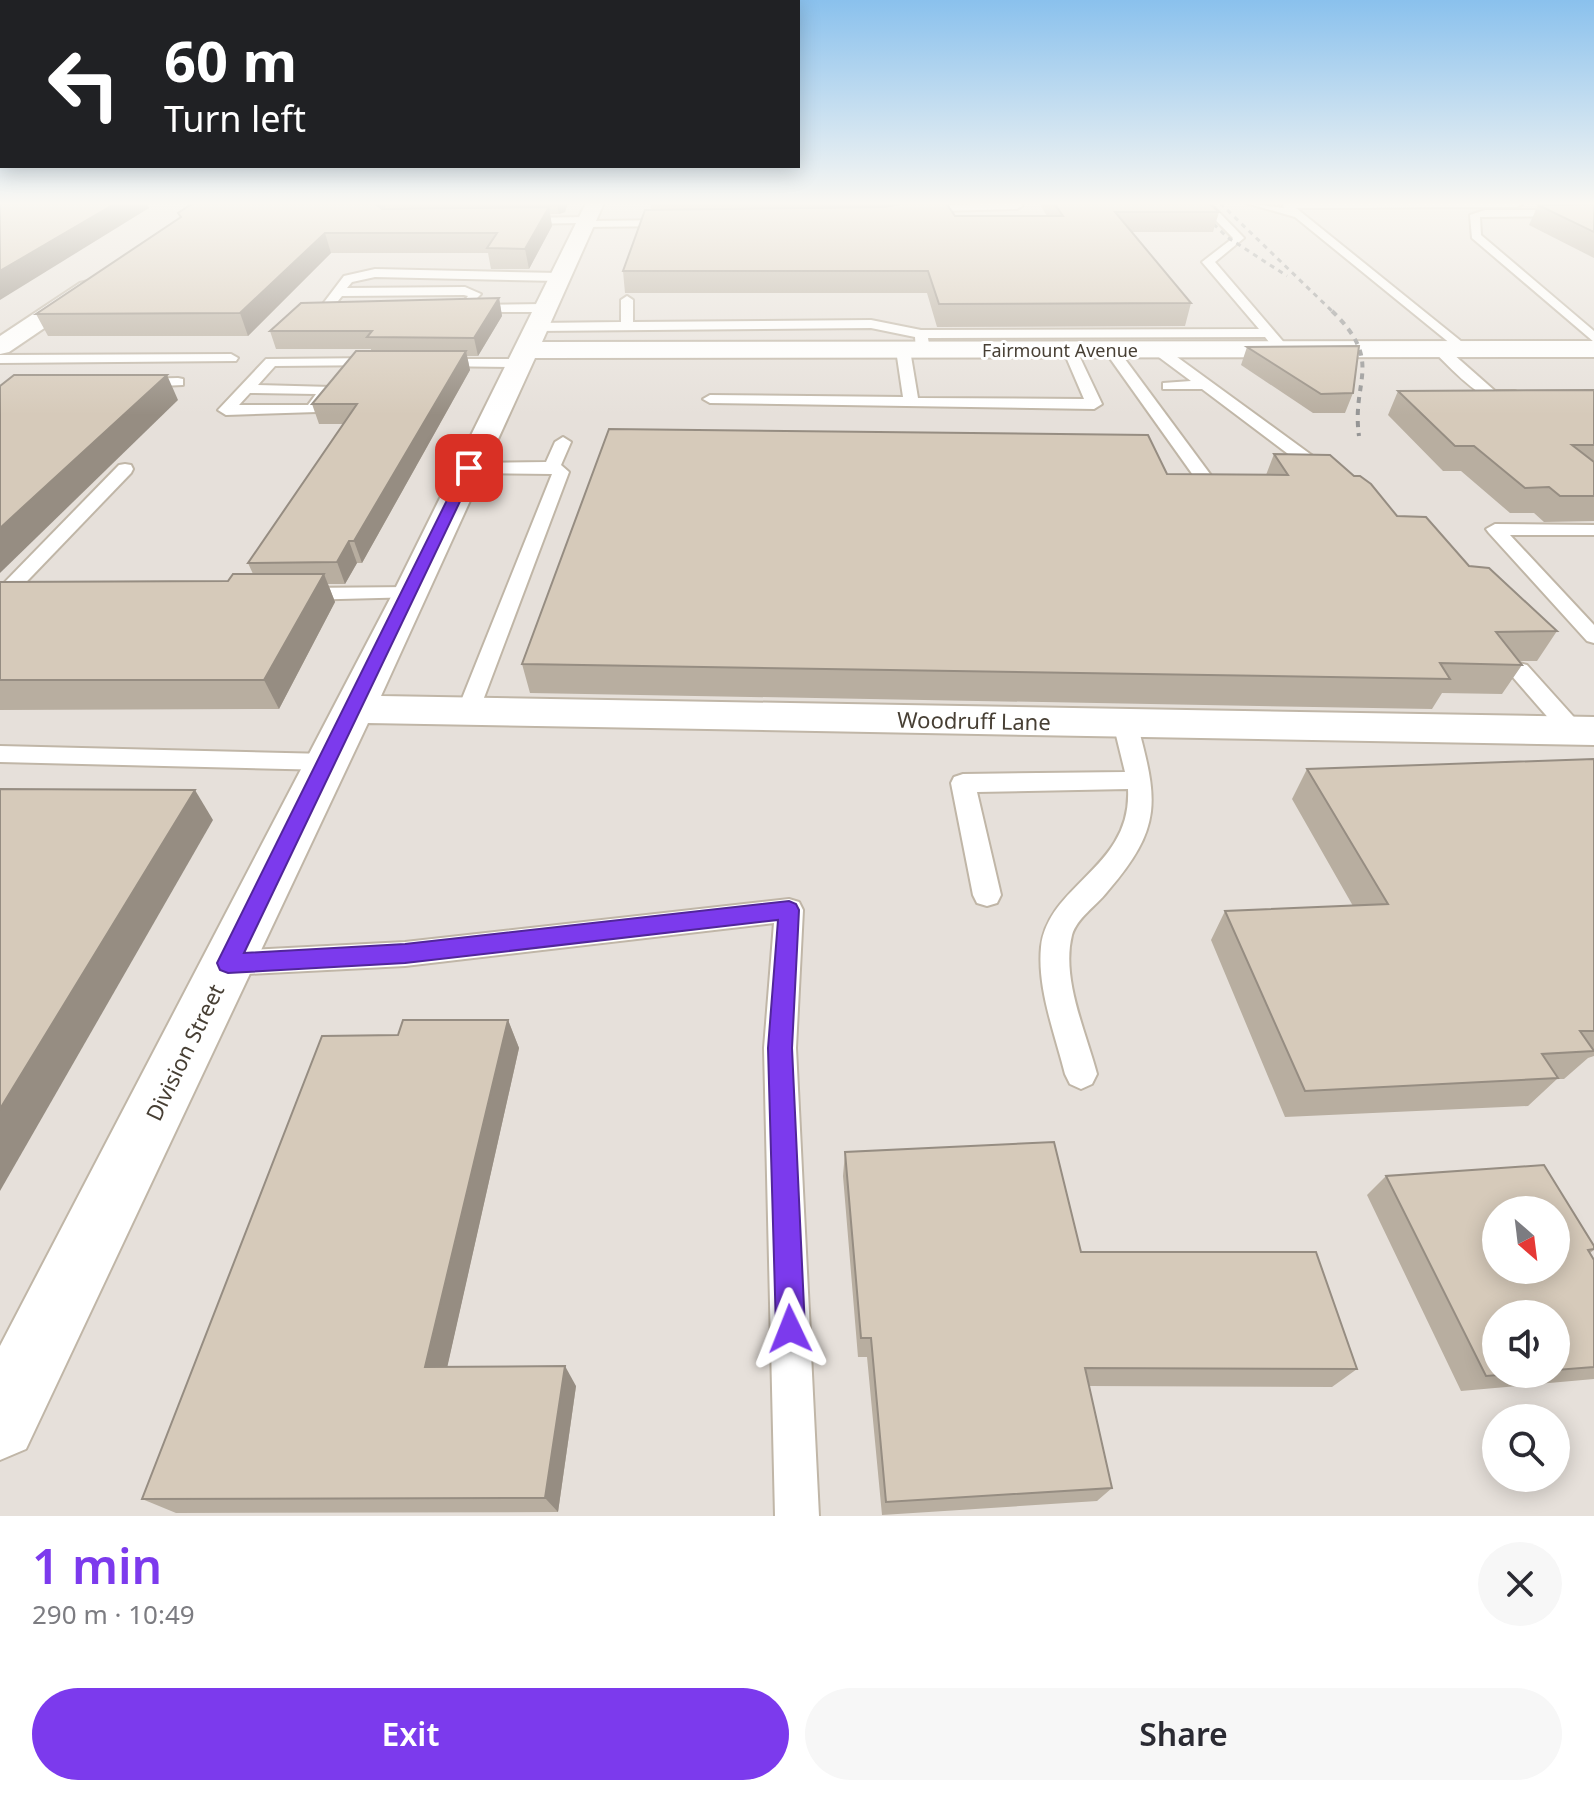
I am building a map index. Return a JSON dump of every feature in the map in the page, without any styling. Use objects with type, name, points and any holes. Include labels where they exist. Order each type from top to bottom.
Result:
[{"type":"street","name":"Division Street","points":[[0,1423],[411,593],[561,274]]},
{"type":"street","points":[[0,347],[100,279]]},
{"type":"street","name":"Fairmount Avenue","points":[[537,325],[1070,350],[1157,349],[1275,341],[1451,349],[1594,349]]},
{"type":"street","name":"Woodruff Lane","points":[[354,709],[1583,731]]},
{"type":"lane","points":[[363,311],[325,309],[348,279],[372,274]]},
{"type":"lane","points":[[377,274],[537,325]]},
{"type":"lane","points":[[1218,274],[1275,341]]},
{"type":"lane","points":[[1365,274],[1451,349],[1491,395],[1535,395]]},
{"type":"lane","points":[[1520,274],[1594,338]]},
{"type":"lane","points":[[338,292],[465,291],[475,294],[461,310],[537,325],[871,324],[916,345],[1275,341]]},
{"type":"lane","points":[[627,300],[627,324]]},
{"type":"lane","points":[[414,363],[537,325]]},
{"type":"lane","points":[[911,402],[916,345]]},
{"type":"lane","points":[[1157,349],[1344,487]]},
{"type":"lane","points":[[710,399],[1094,404],[1070,350]]},
{"type":"lane","points":[[1111,350],[1204,478]]},
{"type":"lane","points":[[0,359],[231,358]]},
{"type":"lane","points":[[245,389],[327,390],[312,409],[226,410],[245,389],[271,362],[398,362]]},
{"type":"lane","points":[[116,383],[178,382]]},
{"type":"lane","points":[[1168,386],[1206,385]]},
{"type":"lane","points":[[552,467],[563,442]]},
{"type":"lane","points":[[468,711],[561,472],[552,467],[469,468]]},
{"type":"lane","points":[[2,597],[125,469]]},
{"type":"lane","points":[[1594,530],[1495,529],[1594,637]]},
{"type":"lane","points":[[280,594],[411,593]]},
{"type":"lane","points":[[2,597],[34,595]]},
{"type":"lane","points":[[1519,670],[1583,731]]},
{"type":"lane","points":[[1081,1074],[1059,990],[1056,956],[1059,931],[1126,849],[1142,811],[1140,780],[1125,723]]},
{"type":"lane","points":[[0,754],[328,762]]},
{"type":"lane","points":[[987,895],[963,783],[1140,780]]},
{"type":"lane","points":[[228,963],[405,954],[789,910],[780,1048],[797,1516]]},
{"type":"shaded area","points":[[0,274],[1594,274],[1594,1516],[0,1516]]},
{"type":"building","points":[[96,274],[282,274],[240,313],[36,314]]},
{"type":"building","points":[[929,274],[1167,274],[1191,303],[939,304]]},
{"type":"building","points":[[499,298],[474,338],[367,337],[372,331],[270,331],[301,303]]},
{"type":"building","points":[[1359,346],[1353,393],[1321,394],[1247,347]]},
{"type":"building","points":[[356,351],[466,351],[354,541],[349,541],[337,562],[248,563],[357,404],[312,404]]},
{"type":"building","points":[[14,375],[167,375],[0,528],[0,386]]},
{"type":"building","points":[[1594,390],[1594,445],[1572,445],[1594,462],[1594,496],[1560,496],[1549,487],[1525,488],[1474,446],[1455,446],[1398,391]]},
{"type":"building","points":[[609,429],[1148,435],[1167,474],[1288,475],[1274,454],[1330,455],[1354,476],[1360,476],[1371,484],[1397,516],[1426,517],[1469,566],[1489,568],[1557,631],[1496,632],[1522,665],[1440,663],[1450,679],[522,664]]},
{"type":"building","points":[[233,574],[324,574],[264,680],[0,680],[0,582],[228,581]]},
{"type":"building","points":[[1594,759],[1594,1031],[1580,1031],[1594,1051],[1542,1054],[1558,1078],[1305,1091],[1225,911],[1388,904],[1307,769]]},
{"type":"building","points":[[0,789],[195,790],[0,1109]]},
{"type":"building","points":[[403,1020],[508,1020],[425,1367],[565,1366],[545,1498],[142,1499],[322,1036],[398,1035]]},
{"type":"building","points":[[1054,1142],[1081,1252],[1316,1252],[1357,1369],[1085,1368],[1112,1488],[886,1502],[871,1338],[861,1338],[845,1152]]},
{"type":"building","points":[[1544,1165],[1563,1196],[1482,1196],[1482,1284],[1570,1284],[1570,1207],[1594,1246],[1594,1249],[1588,1250],[1594,1260],[1594,1367],[1570,1369],[1570,1300],[1482,1300],[1482,1368],[1386,1176]]},
{"type":"railway","points":[[1284,274],[1287,276]]},
{"type":"railway","points":[[1293,274],[1332,311]]},
{"type":"railway","points":[[1332,311],[1348,329],[1362,358],[1359,436]]},
{"type":"route","points":[[469,468],[411,593],[228,963],[405,954],[789,910],[780,1048],[790,1329]]}]
